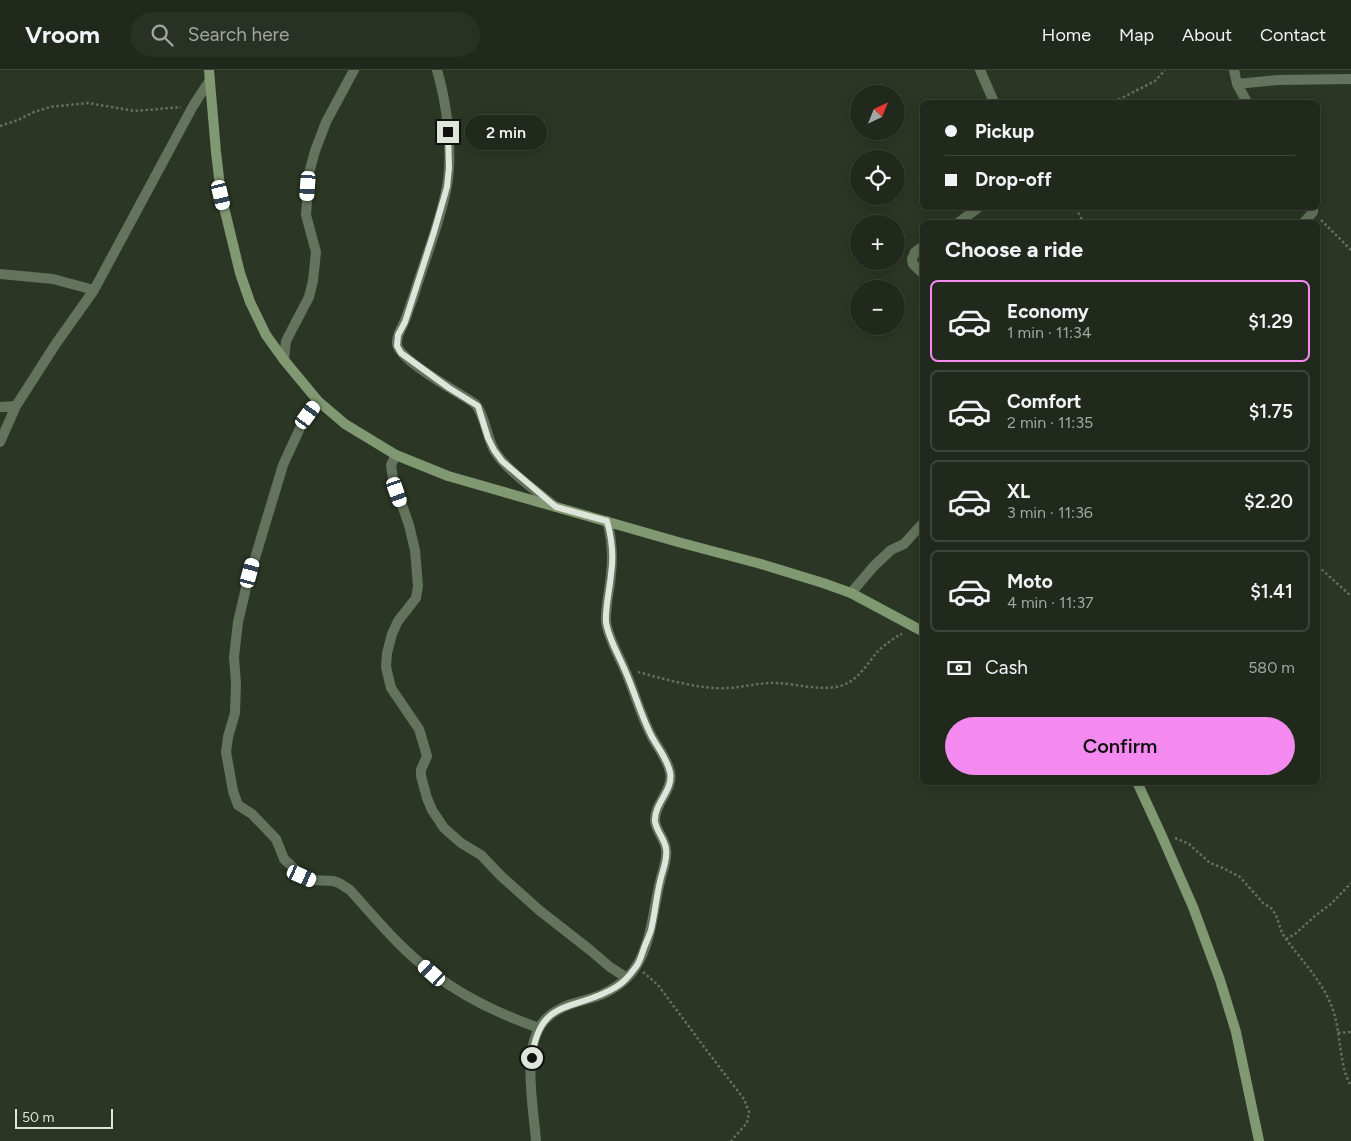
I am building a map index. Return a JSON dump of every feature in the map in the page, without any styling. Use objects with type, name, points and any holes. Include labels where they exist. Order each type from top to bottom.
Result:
[{"type":"street","points":[[284,360],[286,341],[309,297],[316,252],[306,215],[309,173],[326,122],[354,70]]},
{"type":"street","points":[[437,70],[447,117],[449,168],[447,187],[405,322],[398,335],[397,346],[401,353],[420,368],[478,406],[488,438],[502,461],[556,507]]},
{"type":"street","points":[[980,70],[993,100]]},
{"type":"street","points":[[1234,70],[1237,84],[1246,100]]},
{"type":"street","points":[[210,75],[221,195],[240,273],[250,302],[266,335],[284,360],[318,401],[345,424],[396,455],[448,476],[761,564],[851,593],[920,629]]},
{"type":"street","points":[[0,442],[16,406],[55,345],[94,290],[210,75]]},
{"type":"street","points":[[1237,84],[1277,80],[1351,79]]},
{"type":"street","points":[[962,220],[975,210]]},
{"type":"street","points":[[920,248],[915,252],[912,259],[913,264],[920,271]]},
{"type":"street","points":[[0,274],[54,279],[94,290]]},
{"type":"street","points":[[318,401],[301,426],[283,465],[254,558],[238,622],[234,657],[236,684],[235,714],[228,737],[226,752],[233,791],[238,805],[264,825],[276,839],[284,859],[302,876],[311,880],[333,881],[350,890],[406,950],[432,973],[458,991],[516,1020],[539,1028]]},
{"type":"street","points":[[0,408],[16,406]]},
{"type":"street","points":[[396,455],[391,465],[393,480],[416,550],[418,586],[416,598],[398,621],[392,634],[387,653],[386,667],[391,688],[422,736],[427,756],[421,770],[421,776],[432,810],[444,828],[461,843],[481,855],[539,910],[610,967],[627,978]]},
{"type":"street","points":[[536,1141],[530,1073],[533,1043],[539,1028],[547,1018],[558,1010],[598,996],[618,986],[637,967],[650,931],[666,859],[666,846],[657,830],[655,820],[657,810],[670,783],[670,772],[665,758],[650,734],[606,623],[612,572],[611,536],[607,521]]},
{"type":"street","points":[[851,593],[874,566],[891,550],[904,544],[920,526]]},
{"type":"street","points":[[1138,785],[1192,907],[1220,980],[1236,1032],[1259,1141]]},
{"type":"path","points":[[1118,100],[1155,81],[1165,70]]},
{"type":"path","points":[[0,126],[50,107],[88,103],[135,111],[193,106]]},
{"type":"path","points":[[1313,210],[1351,250]]},
{"type":"path","points":[[1320,568],[1351,596]]},
{"type":"path","points":[[624,668],[711,688],[729,688],[760,683],[827,688],[851,681],[867,666],[879,650],[899,634],[920,630]]},
{"type":"path","points":[[1161,834],[1180,839],[1210,863],[1240,877],[1271,908],[1276,915],[1282,933],[1330,1000],[1345,1072],[1351,1086]]},
{"type":"path","points":[[1286,939],[1295,934],[1331,904],[1351,883]]},
{"type":"path","points":[[637,967],[658,985],[744,1099],[749,1112],[747,1123],[731,1141]]},
{"type":"path","points":[[1338,1033],[1351,1032]]},
{"type":"route","points":[[448,132],[449,168],[447,187],[405,322],[398,335],[397,346],[401,353],[420,368],[478,406],[488,438],[502,461],[556,507],[607,521],[611,536],[612,572],[606,623],[650,734],[665,758],[670,772],[670,783],[657,810],[655,820],[657,830],[666,846],[666,859],[650,931],[637,967],[618,986],[598,996],[558,1010],[547,1018],[539,1028],[533,1043],[532,1058]]}]
